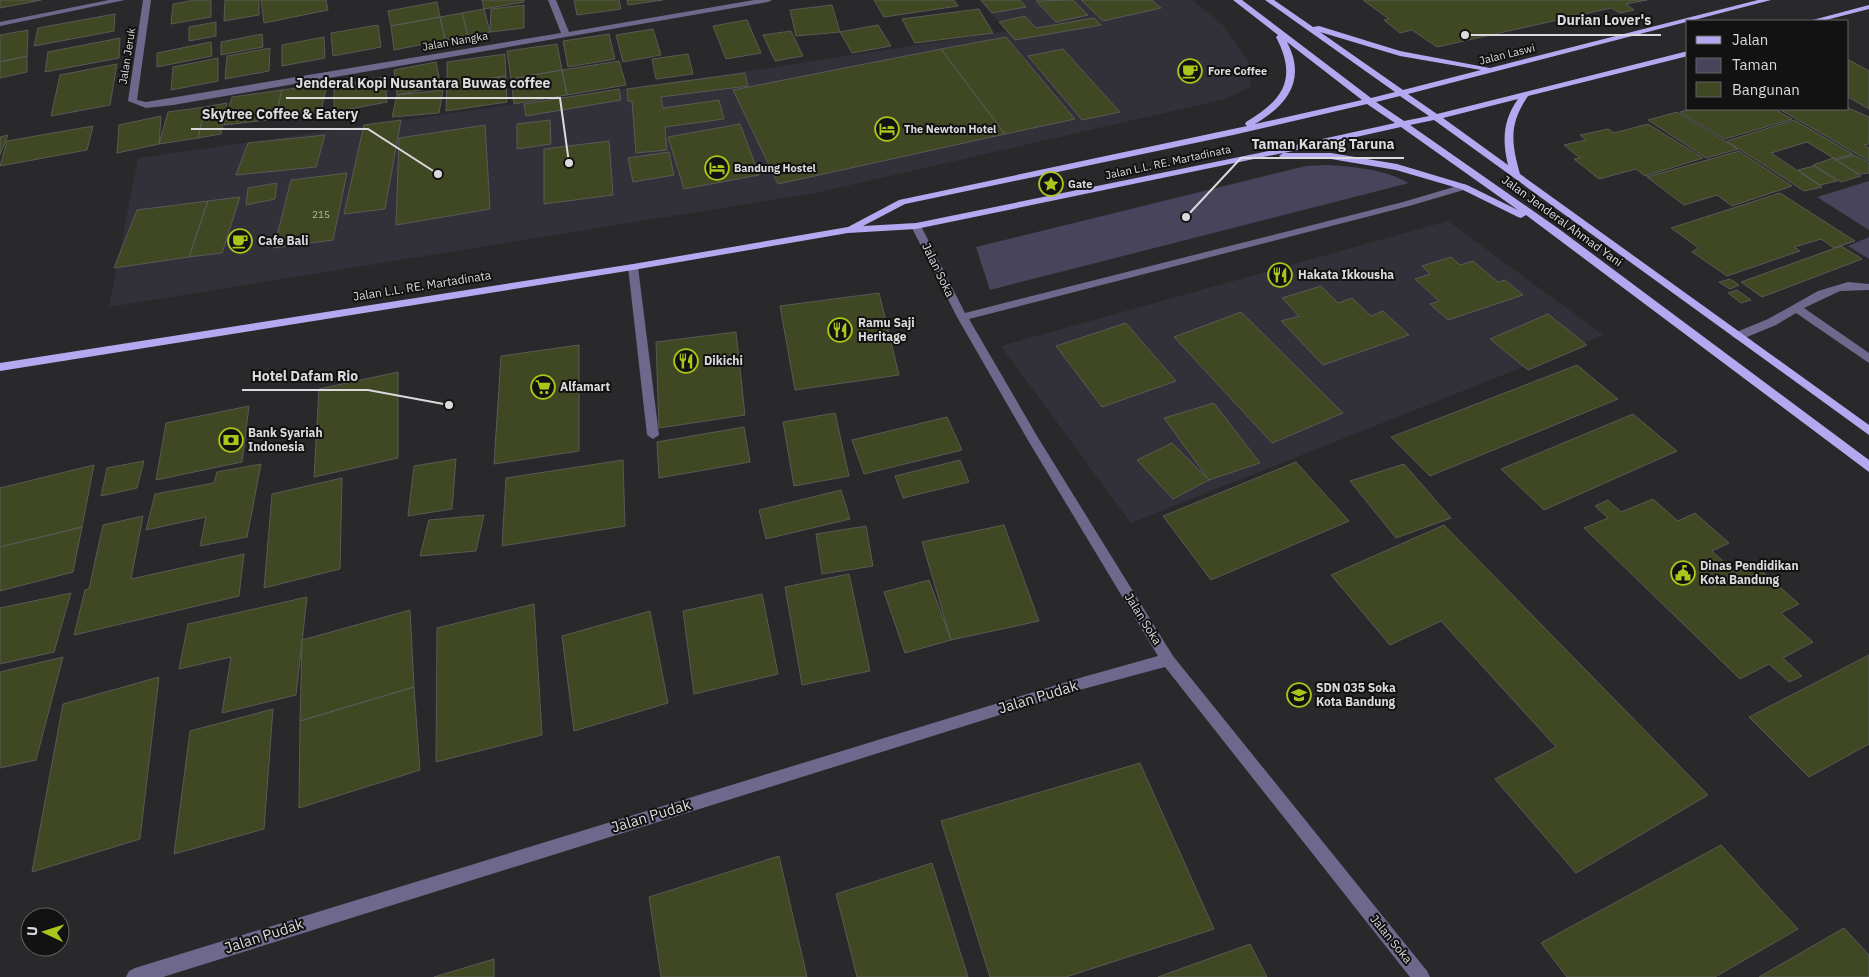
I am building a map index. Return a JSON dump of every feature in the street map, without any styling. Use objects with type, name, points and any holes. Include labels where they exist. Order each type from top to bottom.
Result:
[{"type":"main road","name":"Jalan Jenderal Ahmad Yani","points":[[1238,0],[1369,101],[1555,231],[1869,467]]},
{"type":"main road","name":"Jalan Jenderal Ahmad Yani","points":[[1268,0],[1436,117],[1869,431]]},
{"type":"main road","name":"Jalan Laswi","points":[[1689,20],[1767,0]]},
{"type":"main road","points":[[1817,20],[1869,7]]},
{"type":"main road","name":"Jalan Laswi","points":[[1369,101],[1686,21]]},
{"type":"main road","points":[[1299,22],[1342,38],[1390,52],[1494,70]]},
{"type":"main road","points":[[1233,132],[1265,116],[1285,96],[1293,73],[1289,50],[1274,29]]},
{"type":"main road","points":[[1403,124],[1686,53]]},
{"type":"main road","points":[[1516,175],[1509,152],[1508,130],[1512,111],[1526,93]]},
{"type":"main road","name":"Jalan L.L. RE. Martadinata","points":[[848,230],[902,202],[1233,132],[1369,101]]},
{"type":"main road","name":"Jalan L.L. RE. Martadinata","points":[[0,367],[633,267],[848,230],[916,226],[1259,156],[1403,124]]},
{"type":"main road","points":[[1259,156],[1331,156],[1394,166],[1464,187],[1555,231]]},
{"type":"street","points":[[0,24],[121,0]]},
{"type":"street","name":"Jalan Jeruk","points":[[146,105],[132,101],[147,0]]},
{"type":"street","points":[[552,0],[566,33]]},
{"type":"street","name":"Jalan Nangka","points":[[146,105],[173,102],[566,33],[768,0]]},
{"type":"street","points":[[962,317],[1406,204],[1464,187]]},
{"type":"street","name":"Jalan Soka","points":[[916,226],[962,317],[1033,439],[1168,660],[1421,977]]},
{"type":"street","points":[[633,267],[653,435]]},
{"type":"street","points":[[1738,336],[1772,322],[1839,285],[1869,287]]},
{"type":"street","points":[[1796,308],[1869,359]]},
{"type":"street","name":"Jalan Pudak","points":[[135,977],[1055,692],[1168,660]]},
{"type":"shaded area","points":[[979,0],[1192,0],[1222,24],[1252,67],[1250,87],[1225,99],[815,193],[109,307],[138,158],[762,69],[1007,31]]},
{"type":"shaded area","points":[[1448,221],[1603,335],[1131,523],[1001,346]]},
{"type":"green space","points":[[1328,165],[1380,172],[1409,183],[990,290],[976,247],[1306,166]]},
{"type":"green space","points":[[1869,181],[1869,230],[1817,197]]},
{"type":"green space","points":[[1869,237],[1869,259],[1848,246]]},
{"type":"building","points":[[0,0],[41,0],[0,8]]},
{"type":"building","points":[[195,0],[211,0],[211,17],[171,24],[173,4]]},
{"type":"building","points":[[225,0],[259,0],[259,15],[224,21]]},
{"type":"building","points":[[261,0],[326,0],[328,10],[264,23]]},
{"type":"building","points":[[482,0],[524,0],[524,2],[484,9]]},
{"type":"building","points":[[574,0],[619,0],[621,9],[577,15]]},
{"type":"building","points":[[627,0],[663,0],[628,5]]},
{"type":"building","points":[[874,0],[954,0],[958,6],[884,17]]},
{"type":"building","points":[[981,0],[1020,0],[1026,7],[992,13]]},
{"type":"building","points":[[1073,0],[1088,15],[1056,22],[1036,1]]},
{"type":"building","points":[[1081,0],[1152,0],[1161,8],[1103,21]]},
{"type":"building","points":[[1363,0],[1647,0],[1626,4],[1634,10],[1620,13],[1611,8],[1437,47],[1412,30],[1400,33],[1384,20],[1389,19]]},
{"type":"building","points":[[437,2],[440,17],[391,26],[388,11]]},
{"type":"building","points":[[524,5],[524,28],[490,32],[491,9]]},
{"type":"building","points":[[832,5],[840,32],[796,36],[790,10]]},
{"type":"building","points":[[484,9],[490,32],[468,36],[462,13]]},
{"type":"building","points":[[979,9],[993,33],[915,43],[902,19]]},
{"type":"building","points":[[462,13],[468,36],[445,40],[440,17]]},
{"type":"building","points":[[115,14],[114,31],[34,46],[38,28]]},
{"type":"building","points":[[1025,16],[1036,28],[1094,18],[1101,25],[1015,40],[999,22]]},
{"type":"building","points":[[440,17],[445,40],[394,50],[391,26]]},
{"type":"building","points":[[747,20],[761,53],[726,59],[713,26]]},
{"type":"building","points":[[216,22],[216,36],[189,41],[189,27]]},
{"type":"building","points":[[378,25],[381,47],[333,56],[331,33]]},
{"type":"building","points":[[878,25],[891,46],[852,53],[840,32]]},
{"type":"building","points":[[653,29],[661,55],[623,62],[616,35]]},
{"type":"building","points":[[28,30],[27,56],[0,62],[0,35]]},
{"type":"building","points":[[791,31],[803,56],[775,61],[763,35]]},
{"type":"building","points":[[262,34],[263,47],[221,55],[221,42]]},
{"type":"building","points":[[609,34],[615,59],[568,67],[563,41]]},
{"type":"building","points":[[324,37],[325,58],[282,66],[282,45]]},
{"type":"building","points":[[1006,37],[1075,119],[1005,134],[941,49]]},
{"type":"building","points":[[120,38],[119,58],[45,72],[48,52]]},
{"type":"building","points":[[211,42],[212,56],[157,67],[157,53]]},
{"type":"building","points":[[557,44],[562,70],[511,79],[507,51]]},
{"type":"building","points":[[270,48],[269,71],[225,79],[227,56]]},
{"type":"building","points":[[941,49],[1005,134],[778,184],[733,90]]},
{"type":"building","points":[[1063,49],[1120,112],[1082,120],[1028,56]]},
{"type":"building","points":[[505,54],[506,76],[447,84],[447,62]]},
{"type":"building","points":[[688,54],[693,74],[656,79],[652,59]]},
{"type":"building","points":[[27,56],[27,72],[0,78],[0,62]]},
{"type":"building","points":[[218,58],[218,81],[171,90],[173,67]]},
{"type":"building","points":[[1849,60],[1869,71],[1869,109],[1849,98]]},
{"type":"building","points":[[619,61],[626,85],[567,95],[562,70]]},
{"type":"building","points":[[436,62],[441,86],[397,95],[394,70]]},
{"type":"building","points":[[117,64],[110,105],[51,116],[60,75]]},
{"type":"building","points":[[562,70],[567,95],[514,104],[511,79]]},
{"type":"building","points":[[745,73],[748,86],[661,97],[663,108],[719,100],[724,119],[665,127],[667,150],[636,153],[632,101],[628,101],[627,89]]},
{"type":"building","points":[[506,76],[507,102],[446,111],[447,84]]},
{"type":"building","points":[[385,77],[387,102],[334,112],[334,86]]},
{"type":"building","points":[[327,84],[321,112],[275,119],[282,90]]},
{"type":"building","points":[[619,89],[621,100],[526,116],[524,104]]},
{"type":"building","points":[[282,90],[275,119],[224,125],[232,97]]},
{"type":"building","points":[[443,90],[439,113],[392,117],[397,95]]},
{"type":"building","points":[[227,103],[221,134],[198,138],[205,107]]},
{"type":"building","points":[[205,107],[198,138],[159,144],[168,112]]},
{"type":"building","points":[[1849,108],[1869,117],[1869,144],[1864,145],[1869,148],[1869,161],[1781,110],[1849,110]]},
{"type":"building","points":[[1687,110],[1776,110],[1792,119],[1725,139],[1680,112]]},
{"type":"building","points":[[1677,112],[1738,149],[1706,158],[1648,120]]},
{"type":"building","points":[[161,116],[159,144],[117,153],[119,125]]},
{"type":"building","points":[[401,120],[385,209],[344,214],[364,125]]},
{"type":"building","points":[[550,120],[551,144],[517,149],[517,124]]},
{"type":"building","points":[[1794,120],[1853,154],[1835,159],[1807,142],[1771,153],[1822,187],[1804,191],[1727,141]]},
{"type":"building","points":[[740,124],[759,175],[684,189],[668,137]]},
{"type":"building","points":[[1648,124],[1703,158],[1645,176],[1636,169],[1599,179],[1574,159],[1580,158],[1564,145],[1586,140],[1580,135],[1608,129],[1614,133]]},
{"type":"building","points":[[485,125],[490,209],[396,225],[399,138]]},
{"type":"building","points":[[93,126],[87,150],[0,166],[7,141]]},
{"type":"building","points":[[8,135],[0,155],[0,137]]},
{"type":"building","points":[[325,135],[316,167],[236,175],[248,143]]},
{"type":"building","points":[[609,141],[613,195],[544,204],[544,149]]},
{"type":"building","points":[[1739,151],[1792,186],[1732,206],[1717,195],[1684,205],[1647,177]]},
{"type":"building","points":[[669,152],[674,175],[633,182],[628,158]]},
{"type":"building","points":[[1854,155],[1869,163],[1869,173],[1859,174],[1836,160]]},
{"type":"building","points":[[1833,158],[1861,176],[1841,182],[1813,165]]},
{"type":"building","points":[[1814,166],[1837,181],[1820,185],[1798,170]]},
{"type":"building","points":[[347,173],[333,240],[274,248],[291,180]]},
{"type":"building","points":[[277,183],[275,199],[246,205],[248,188]]},
{"type":"building","points":[[1780,193],[1855,241],[1834,248],[1821,239],[1794,247],[1800,251],[1727,276],[1692,252],[1699,248],[1671,228]]},
{"type":"building","points":[[240,197],[222,253],[189,257],[208,201]]},
{"type":"building","points":[[208,201],[189,257],[114,268],[137,210]]},
{"type":"building","points":[[1841,246],[1862,259],[1762,297],[1741,282]]},
{"type":"building","points":[[1451,257],[1460,265],[1473,261],[1498,282],[1505,280],[1523,295],[1448,320],[1430,304],[1439,301],[1415,279],[1430,274],[1422,266]]},
{"type":"building","points":[[1730,279],[1739,285],[1730,289],[1719,282]]},
{"type":"building","points":[[1321,286],[1338,303],[1352,298],[1371,316],[1383,311],[1409,335],[1323,365],[1281,321],[1299,316],[1282,298]]},
{"type":"building","points":[[1737,290],[1751,300],[1741,303],[1728,293]]},
{"type":"building","points":[[879,293],[899,375],[795,390],[780,306]]},
{"type":"building","points":[[1241,312],[1343,413],[1272,443],[1174,337]]},
{"type":"building","points":[[1548,314],[1587,345],[1528,370],[1490,339]]},
{"type":"building","points":[[1126,323],[1176,381],[1102,407],[1056,346]]},
{"type":"building","points":[[736,332],[745,415],[659,428],[656,342]]},
{"type":"building","points":[[579,345],[579,451],[494,464],[501,356]]},
{"type":"building","points":[[1577,365],[1618,399],[1430,476],[1391,437]]},
{"type":"building","points":[[398,372],[398,458],[314,477],[319,389]]},
{"type":"building","points":[[1214,403],[1260,463],[1209,480],[1164,418]]},
{"type":"building","points":[[249,406],[242,462],[156,480],[166,423]]},
{"type":"building","points":[[835,413],[849,476],[794,486],[783,422]]},
{"type":"building","points":[[1633,414],[1677,451],[1544,510],[1501,469]]},
{"type":"building","points":[[947,417],[962,450],[864,474],[852,440]]},
{"type":"building","points":[[744,427],[750,462],[659,478],[657,442]]},
{"type":"building","points":[[1172,443],[1209,480],[1173,499],[1137,460]]},
{"type":"building","points":[[456,459],[452,509],[408,516],[414,466]]},
{"type":"building","points":[[623,460],[625,526],[502,546],[506,478]]},
{"type":"building","points":[[960,460],[969,482],[903,498],[895,476]]},
{"type":"building","points":[[144,461],[137,488],[101,496],[107,468]]},
{"type":"building","points":[[1296,462],[1349,521],[1211,580],[1163,516]]},
{"type":"building","points":[[261,464],[247,537],[200,546],[206,517],[146,530],[155,494],[214,483],[217,472]]},
{"type":"building","points":[[1404,464],[1451,518],[1396,538],[1350,481]]},
{"type":"building","points":[[94,465],[82,527],[0,547],[0,488]]},
{"type":"building","points":[[342,478],[340,569],[264,588],[272,494]]},
{"type":"building","points":[[841,490],[850,519],[766,539],[759,510]]},
{"type":"building","points":[[1653,499],[1678,521],[1695,513],[1729,543],[1712,551],[1736,573],[1755,565],[1799,604],[1781,613],[1813,642],[1783,658],[1802,676],[1789,682],[1769,664],[1740,679],[1584,528],[1608,518],[1595,506],[1608,500],[1621,512]]},
{"type":"building","points":[[484,515],[476,551],[420,556],[429,520]]},
{"type":"building","points":[[143,516],[131,579],[244,554],[239,596],[74,635],[85,590],[89,589],[103,525]]},
{"type":"building","points":[[1004,525],[1039,621],[951,640],[922,542]]},
{"type":"building","points":[[1444,525],[1708,795],[1576,873],[1495,779],[1556,747],[1441,621],[1390,645],[1331,575]]},
{"type":"building","points":[[866,526],[873,566],[822,574],[816,534]]},
{"type":"building","points":[[82,527],[73,572],[0,591],[0,547]]},
{"type":"building","points":[[849,574],[870,671],[802,685],[785,587]]},
{"type":"building","points":[[929,580],[951,640],[905,653],[884,592]]},
{"type":"building","points":[[71,593],[54,652],[0,664],[0,608]]},
{"type":"building","points":[[762,594],[778,674],[694,694],[683,611]]},
{"type":"building","points":[[307,597],[296,695],[222,713],[231,657],[179,669],[188,624]]},
{"type":"building","points":[[534,604],[542,735],[436,762],[437,628]]},
{"type":"building","points":[[410,610],[414,687],[300,721],[302,640]]},
{"type":"building","points":[[650,611],[668,703],[574,731],[562,636]]},
{"type":"building","points":[[1869,655],[1869,744],[1809,777],[1749,717]]},
{"type":"building","points":[[63,657],[36,760],[0,768],[0,672]]},
{"type":"building","points":[[159,677],[140,839],[32,872],[63,704]]},
{"type":"building","points":[[414,687],[420,770],[299,808],[300,721]]},
{"type":"building","points":[[273,709],[264,829],[174,854],[190,731]]},
{"type":"building","points":[[1140,763],[1214,929],[1066,977],[990,977],[941,821]]},
{"type":"building","points":[[1721,845],[1798,929],[1715,977],[1567,977],[1541,943]]},
{"type":"building","points":[[779,856],[807,977],[661,977],[649,897]]},
{"type":"building","points":[[932,863],[968,977],[857,977],[836,894]]},
{"type":"building","points":[[1844,928],[1869,955],[1869,977],[1759,977]]},
{"type":"building","points":[[1250,944],[1267,977],[1158,977]]},
{"type":"building","points":[[494,959],[494,977],[434,977]]},
{"type":"place","name":"Durian Lover's","points":[[1465,35]]},
{"type":"place","name":"Fore Coffee","points":[[1190,71]]},
{"type":"place","name":"The Newton Hotel","points":[[887,129]]},
{"type":"place","name":"Jenderal Kopi Nusantara Buwas coffee","points":[[569,163]]},
{"type":"place","name":"Bandung Hostel","points":[[717,168]]},
{"type":"place","name":"Skytree Coffee & Eatery","points":[[438,174]]},
{"type":"place","name":"Gate","points":[[1051,184]]},
{"type":"place","name":"Taman Karang Taruna","points":[[1186,217]]},
{"type":"place","name":"Cafe Bali","points":[[240,241]]},
{"type":"place","name":"Hakata Ikkousha","points":[[1280,275]]},
{"type":"place","name":"Ramu Saji Heritage","points":[[840,330]]},
{"type":"place","name":"Dikichi","points":[[686,361]]},
{"type":"place","name":"Alfamart","points":[[543,387]]},
{"type":"place","name":"Hotel Dafam Rio","points":[[449,405]]},
{"type":"place","name":"Bank Syariah Indonesia","points":[[231,440]]},
{"type":"place","name":"Dinas Pendidikan Kota Bandung","points":[[1683,573]]},
{"type":"place","name":"SDN 035 Soka Kota Bandung","points":[[1299,695]]}]
